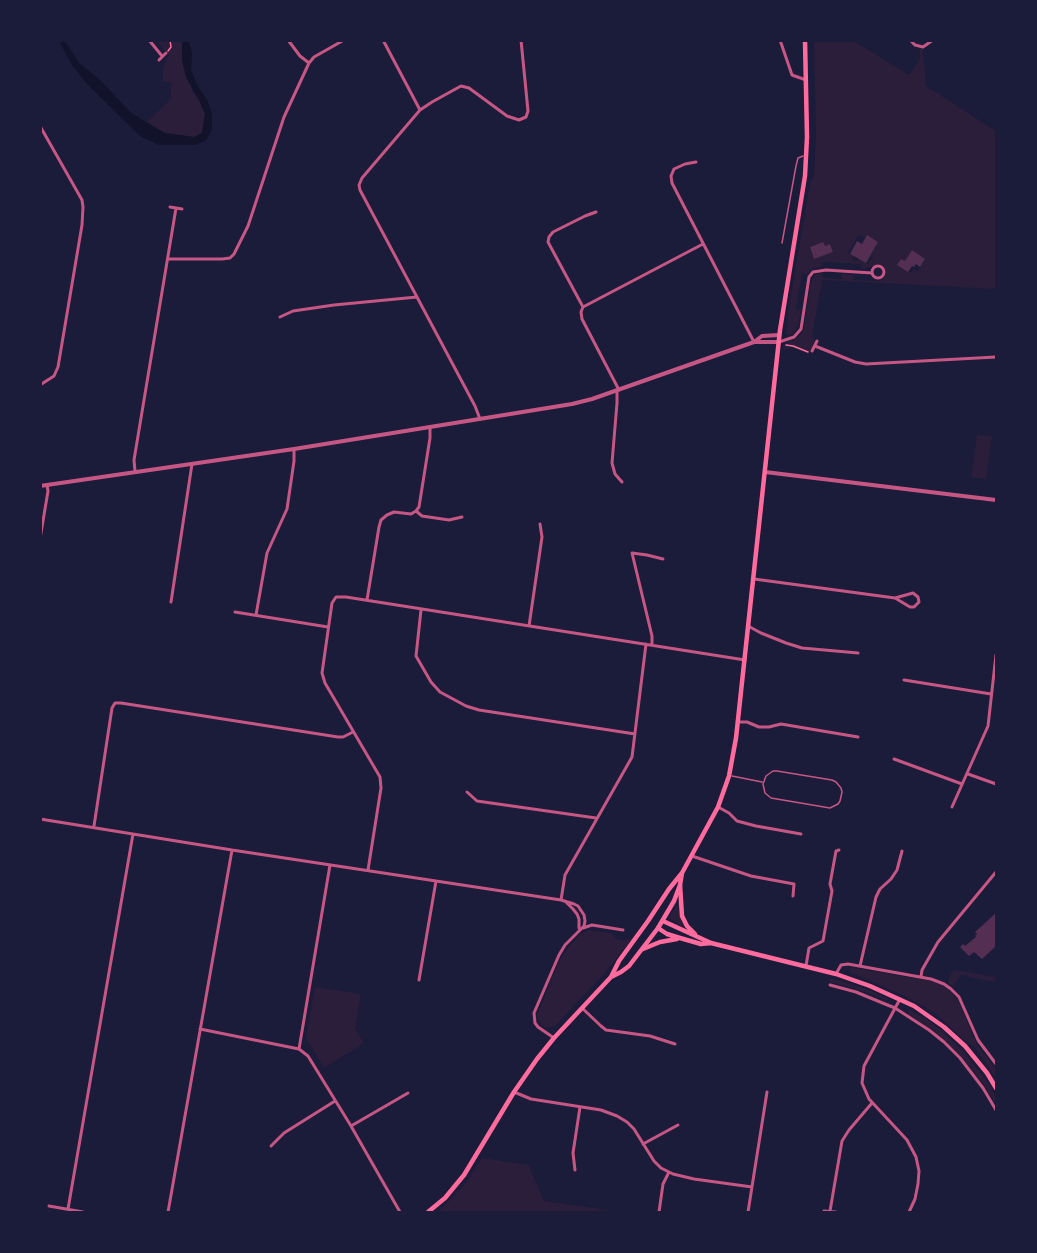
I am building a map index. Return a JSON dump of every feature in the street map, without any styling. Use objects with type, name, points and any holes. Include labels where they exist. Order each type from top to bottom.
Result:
[{"type":"main road","points":[[428,1212],[444,1198],[464,1174],[528,1071],[554,1038],[611,976],[619,961],[682,873],[718,807],[729,776],[745,660],[778,342],[807,155],[805,40]]},
{"type":"main road","points":[[611,976],[625,969],[663,921],[674,901],[682,873]]},
{"type":"main road","points":[[680,885],[682,916],[690,929],[700,937],[711,943],[860,981],[900,999],[944,1026],[975,1058],[996,1088]]},
{"type":"main road","points":[[653,914],[687,933],[700,937]]},
{"type":"main road","points":[[648,921],[667,934],[701,944],[711,943]]},
{"type":"main road","points":[[643,949],[660,942],[680,938]]},
{"type":"street","points":[[149,40],[162,56]]},
{"type":"street","points":[[288,40],[300,56],[309,63]]},
{"type":"street","points":[[168,259],[222,259],[230,258],[234,254],[248,226],[284,117],[309,63],[314,57],[344,40]]},
{"type":"street","points":[[383,40],[420,110]]},
{"type":"street","points":[[480,419],[476,406],[358,185],[420,110],[458,87],[469,88],[507,116],[524,119],[528,111],[521,40]]},
{"type":"street","points":[[780,40],[792,75],[806,80]]},
{"type":"street","points":[[910,40],[915,45],[923,47],[933,40]]},
{"type":"street","points":[[159,60],[166,53]]},
{"type":"street","points":[[40,126],[84,207],[58,367],[54,376],[40,385]]},
{"type":"street","points":[[696,162],[674,169],[671,179],[754,342]]},
{"type":"street","points":[[170,207],[182,209]]},
{"type":"street","points":[[135,471],[134,460],[176,208]]},
{"type":"street","points":[[583,307],[548,240],[553,232],[596,212]]},
{"type":"street","points":[[622,482],[615,474],[612,463],[618,390],[582,319],[581,312],[583,307],[703,244]]},
{"type":"street","points":[[877,266],[881,267],[884,273],[881,278],[877,279],[872,273],[877,266]]},
{"type":"street","points":[[754,342],[778,342],[794,337],[801,329],[809,277],[813,272],[826,270],[872,273]]},
{"type":"street","points":[[280,317],[293,311],[334,305],[417,297]]},
{"type":"street","points":[[40,486],[294,449],[572,404],[754,342],[762,336],[779,335],[787,339]]},
{"type":"street","points":[[813,351],[817,341]]},
{"type":"street","points":[[814,346],[866,364],[996,357]]},
{"type":"street","points":[[368,600],[381,520],[394,512],[411,514],[419,507],[430,427]]},
{"type":"street","points":[[256,615],[267,553],[287,509],[294,449]]},
{"type":"street","points":[[171,602],[192,464]]},
{"type":"street","points":[[765,472],[996,500]]},
{"type":"street","points":[[40,539],[47,485]]},
{"type":"street","points":[[416,511],[422,516],[450,520],[462,517]]},
{"type":"street","points":[[530,626],[543,537],[540,524]]},
{"type":"street","points":[[652,645],[652,636],[632,553],[663,559]]},
{"type":"street","points":[[754,579],[895,598],[913,594],[918,597],[919,602],[915,607],[910,607],[895,598]]},
{"type":"street","points":[[368,870],[381,783],[377,772],[322,676],[334,599],[341,597],[368,600],[745,660]]},
{"type":"street","points":[[421,610],[416,656],[431,682],[440,692],[466,706],[479,710],[634,734]]},
{"type":"street","points":[[235,612],[328,627]]},
{"type":"street","points":[[748,626],[802,648],[858,652]]},
{"type":"street","points":[[562,900],[565,875],[631,760],[646,644]]},
{"type":"street","points":[[952,807],[987,726],[996,655]]},
{"type":"street","points":[[904,681],[992,694]]},
{"type":"street","points":[[94,827],[112,708],[115,704],[121,703],[338,737],[353,732]]},
{"type":"street","points":[[738,722],[747,722],[759,727],[781,724],[858,737]]},
{"type":"street","points":[[894,759],[962,783]]},
{"type":"street","points":[[968,774],[996,784]]},
{"type":"street","points":[[467,792],[477,801],[596,818]]},
{"type":"street","points":[[718,807],[737,821],[801,834]]},
{"type":"street","points":[[40,819],[562,900],[574,904],[581,911],[585,921],[584,926],[561,951],[534,1013],[538,1027],[554,1038]]},
{"type":"street","points":[[68,1209],[133,834]]},
{"type":"street","points":[[168,1212],[232,850]]},
{"type":"street","points":[[806,966],[809,948],[823,941],[832,891],[830,884],[836,851],[839,850]]},
{"type":"street","points":[[860,966],[876,897],[897,870],[902,851]]},
{"type":"street","points":[[692,856],[751,876],[794,884],[793,896]]},
{"type":"street","points":[[299,1049],[330,864]]},
{"type":"street","points":[[921,977],[922,969],[938,942],[996,872]]},
{"type":"street","points":[[418,980],[436,881]]},
{"type":"street","points":[[562,900],[577,914],[579,930]]},
{"type":"street","points":[[579,930],[592,925],[623,930]]},
{"type":"street","points":[[836,974],[842,964],[941,982],[956,993],[980,1043],[996,1064]]},
{"type":"street","points":[[830,985],[866,995],[895,1008],[929,1030],[960,1058],[983,1088],[996,1110]]},
{"type":"street","points":[[900,999],[863,1070],[862,1079],[866,1095],[907,1140],[916,1157],[919,1171],[918,1184],[909,1212]]},
{"type":"street","points":[[582,1008],[606,1030],[650,1036],[675,1044]]},
{"type":"street","points":[[200,1029],[299,1049],[308,1056],[400,1212]]},
{"type":"street","points":[[514,1092],[531,1099],[606,1112],[622,1119],[634,1129],[654,1161],[677,1176],[752,1187]]},
{"type":"street","points":[[748,1212],[767,1092]]},
{"type":"street","points":[[351,1126],[408,1093]]},
{"type":"street","points":[[271,1146],[284,1133],[335,1101]]},
{"type":"street","points":[[830,1211],[842,1141],[872,1103]]},
{"type":"street","points":[[574,1170],[572,1160],[580,1107]]},
{"type":"street","points":[[643,1144],[678,1125]]},
{"type":"street","points":[[659,1212],[663,1184],[669,1172]]},
{"type":"street","points":[[49,1206],[83,1212]]},
{"type":"street","points":[[825,1210],[836,1212]]},
{"type":"lane","points":[[783,243],[797,160],[807,155]]},
{"type":"lane","points":[[777,771],[832,780],[841,788],[842,797],[838,804],[830,808],[775,799],[765,793],[763,782],[769,773],[777,771]]},
{"type":"lane","points":[[729,776],[763,782]]},
{"type":"path","points":[[166,53],[171,47],[170,40]]},
{"type":"path","points":[[786,345],[812,353],[813,351]]},
{"type":"shaded area","points":[[59,41],[65,41],[79,63],[100,80],[130,112],[165,133],[194,137],[202,133],[205,114],[186,77],[182,60],[182,41],[189,41],[192,54],[191,70],[198,87],[207,99],[212,114],[212,130],[205,141],[196,145],[159,145],[140,136],[88,85],[72,65]]},
{"type":"shaded area","points":[[157,41],[182,41],[182,60],[193,92],[205,114],[202,133],[194,137],[165,133],[147,122],[171,99],[171,82],[163,82],[163,67],[169,55]]},
{"type":"shaded area","points":[[814,41],[854,41],[909,75],[920,59],[920,49],[923,49],[926,86],[996,131],[996,289],[822,280],[812,337],[815,339],[809,354],[792,347],[783,351],[785,344],[797,338],[803,331],[814,275],[822,273],[823,278],[842,279],[842,274],[853,275],[854,280],[879,281],[883,280],[886,273],[884,266],[878,264],[865,269],[861,268],[861,264],[823,262],[821,266],[813,268],[807,274],[802,273],[796,309],[801,310],[798,325],[793,334],[786,334],[810,183],[814,176],[816,135]],"holes":[[[859,235],[865,238],[867,236],[878,242],[870,256],[874,259],[868,264],[859,259],[853,260],[854,257],[848,253]],[[823,242],[825,246],[830,244],[833,252],[814,259],[810,247]],[[912,251],[925,259],[918,271],[914,269],[911,273],[898,265],[905,261]]]},
{"type":"shaded area","points":[[977,435],[992,436],[986,479],[971,477]]},
{"type":"shaded area","points":[[679,901],[679,914],[685,929],[669,918]]},
{"type":"shaded area","points":[[589,930],[611,933],[620,940],[632,939],[603,975],[555,1026],[544,1027],[538,1021],[537,1015],[558,964],[563,954],[580,934]]},
{"type":"shaded area","points":[[850,968],[931,981],[946,987],[959,1002],[977,1045],[996,1069],[996,1079],[975,1047],[935,1013],[905,996],[849,972]]},
{"type":"shaded area","points":[[956,970],[996,977],[996,982],[961,975],[953,986],[948,983],[951,973]]},
{"type":"shaded area","points":[[830,978],[867,989],[888,1000],[830,982]]},
{"type":"shaded area","points":[[315,987],[361,994],[355,1029],[364,1043],[324,1068],[306,1038]]},
{"type":"shaded area","points":[[909,1009],[940,1029],[964,1052],[986,1080],[996,1097],[996,1104],[964,1059],[934,1031],[908,1014]]},
{"type":"shaded area","points":[[482,1158],[530,1165],[544,1201],[622,1212],[438,1212],[465,1184]]},
{"type":"building","points":[[867,235],[878,242],[866,263],[850,254],[857,241],[862,244]]},
{"type":"building","points":[[823,242],[825,246],[830,244],[833,252],[814,259],[810,247]]},
{"type":"building","points":[[912,250],[925,259],[920,267],[916,264],[908,272],[897,265],[901,259],[905,261]]},
{"type":"building","points":[[996,913],[996,946],[982,959],[974,952],[969,956],[960,947],[963,944],[965,946],[976,937],[975,932]]}]
